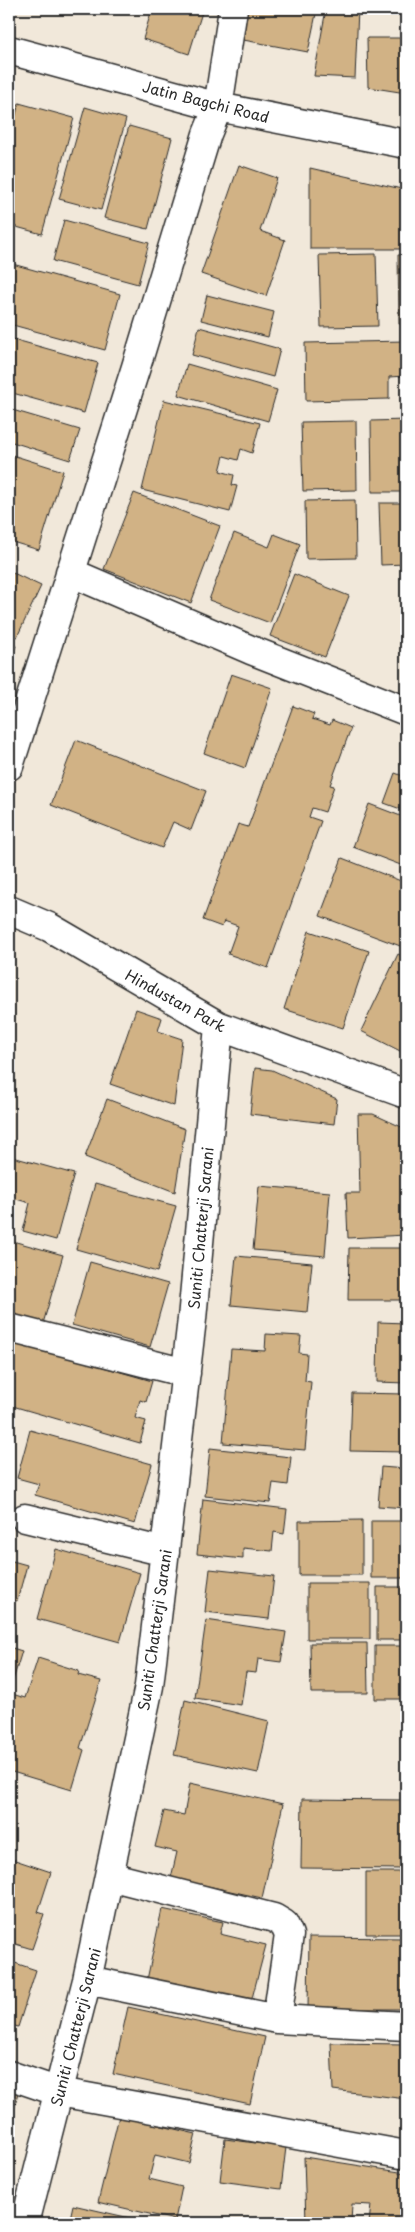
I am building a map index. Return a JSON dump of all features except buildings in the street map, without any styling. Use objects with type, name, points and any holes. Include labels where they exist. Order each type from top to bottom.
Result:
[{"type":"street","points":[[9,766],[206,134],[218,107],[232,9]]},
{"type":"street","name":"Jatin Bagchi Road","points":[[9,50],[218,107],[406,144]]},
{"type":"street","points":[[70,572],[250,650],[406,711]]},
{"type":"street","name":"Hindustan Park","points":[[9,910],[49,927],[219,1026],[406,1094]]},
{"type":"street","name":"Suniti Chatterji Sarani","points":[[25,2223],[87,1980],[150,1686],[186,1373],[219,1026]]},
{"type":"street","points":[[9,1328],[186,1373]]},
{"type":"street","points":[[25,1518],[165,1552]]},
{"type":"street","points":[[109,1876],[274,1918],[284,1924],[289,1935],[278,2019]]},
{"type":"street","points":[[87,1980],[278,2019],[406,2026]]},
{"type":"street","points":[[9,2075],[59,2092],[406,2155]]}]
